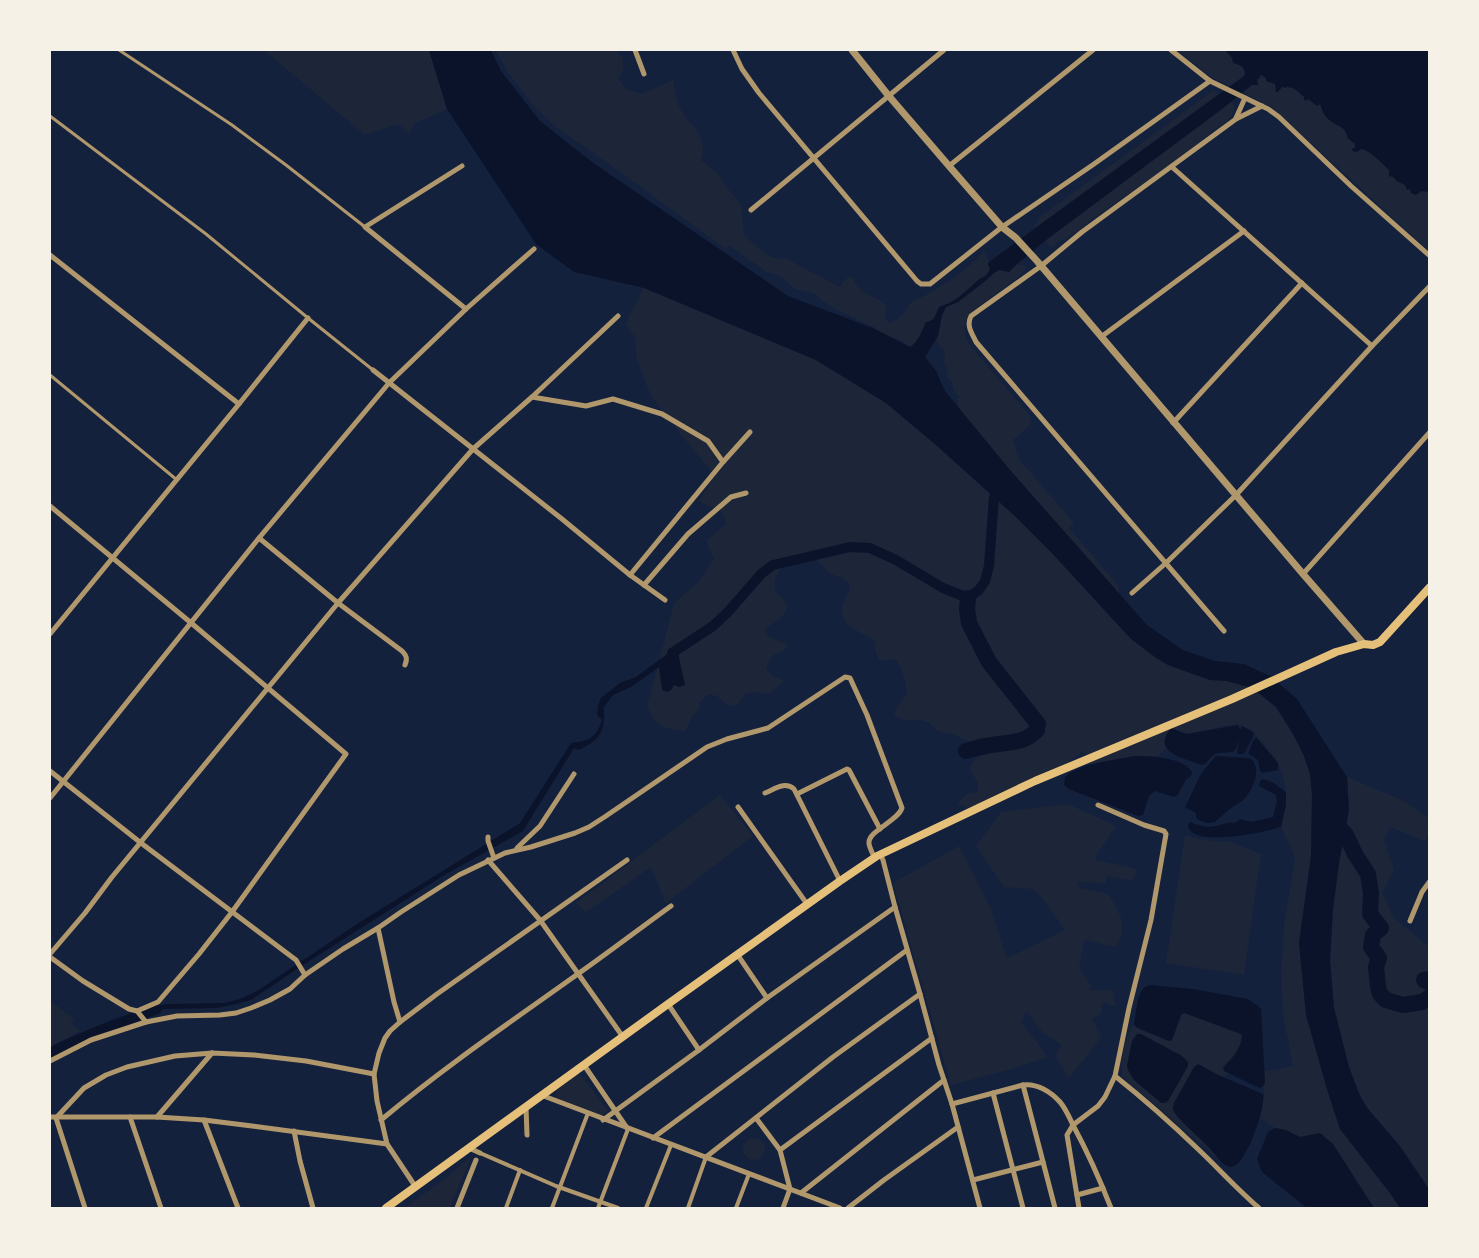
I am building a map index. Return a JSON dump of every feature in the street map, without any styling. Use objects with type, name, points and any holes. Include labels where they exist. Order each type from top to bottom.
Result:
[{"type":"main road","points":[[386,1209],[737,954],[877,856],[1035,782],[1232,699],[1336,652],[1380,642],[1430,587]]},
{"type":"street","points":[[635,50],[644,74]]},
{"type":"street","points":[[733,50],[742,69],[759,93],[921,284],[930,284],[1002,227],[1210,81]]},
{"type":"street","points":[[852,50],[949,166],[1002,227],[1016,238],[1039,264],[1364,644]]},
{"type":"street","points":[[750,210],[944,50]]},
{"type":"street","points":[[949,166],[1093,50]]},
{"type":"street","points":[[1171,50],[1210,81],[1262,106],[1279,117],[1430,256]]},
{"type":"street","points":[[1236,118],[1244,98]]},
{"type":"street","points":[[1224,631],[976,342],[968,321],[971,316],[1039,264],[1236,118],[1262,106]]},
{"type":"street","points":[[462,166],[365,227],[466,309]]},
{"type":"street","points":[[1172,167],[1372,346]]},
{"type":"street","points":[[1101,337],[1244,231]]},
{"type":"street","points":[[50,798],[190,622],[389,383],[466,309],[534,249]]},
{"type":"street","points":[[50,255],[239,404]]},
{"type":"street","points":[[1173,423],[1302,283]]},
{"type":"street","points":[[1132,593],[1236,495],[1430,286]]},
{"type":"street","points":[[146,1022],[137,1011],[129,1009],[83,981],[50,956],[338,603],[473,449],[618,316]]},
{"type":"street","points":[[50,634],[308,318]]},
{"type":"street","points":[[374,370],[664,600]]},
{"type":"street","points":[[532,397],[586,406],[613,399],[662,414],[708,441],[723,462]]},
{"type":"street","points":[[630,575],[750,432]]},
{"type":"street","points":[[1303,574],[1430,432]]},
{"type":"street","points":[[644,585],[688,534],[731,497],[746,493]]},
{"type":"street","points":[[50,506],[269,687],[346,754],[232,912],[158,1002],[137,1011]]},
{"type":"street","points":[[259,538],[338,603],[402,651],[406,655],[405,665]]},
{"type":"street","points":[[50,1061],[92,1040],[146,1022],[177,1016],[220,1016],[236,1013],[270,1000],[290,989],[303,973],[492,857],[531,847],[589,827],[707,747],[768,728],[848,676],[867,715],[902,808],[900,814],[880,829],[869,843],[877,856],[883,860],[980,1209]]},
{"type":"street","points":[[797,795],[847,769],[852,772],[880,829]]},
{"type":"street","points":[[50,771],[296,960],[303,973]]},
{"type":"street","points":[[516,849],[540,826],[574,774]]},
{"type":"street","points":[[765,793],[786,784],[790,785],[840,881]]},
{"type":"street","points":[[1079,1209],[1067,1135],[1073,1125],[1098,1106],[1110,1090],[1115,1076],[1151,920],[1166,838],[1164,831],[1098,805]]},
{"type":"street","points":[[738,807],[807,904]]},
{"type":"street","points":[[488,839],[492,857],[623,1037]]},
{"type":"street","points":[[415,1186],[387,1144],[376,1101],[374,1074],[379,1053],[390,1030],[540,920],[627,860]]},
{"type":"street","points":[[1410,921],[1422,892],[1430,881]]},
{"type":"street","points":[[381,1120],[484,1040],[671,906]]},
{"type":"street","points":[[603,1120],[767,998],[895,908]]},
{"type":"street","points":[[378,928],[400,1022]]},
{"type":"street","points":[[653,1138],[907,950]]},
{"type":"street","points":[[737,954],[767,998]]},
{"type":"street","points":[[688,1209],[706,1157],[833,1057],[920,994]]},
{"type":"street","points":[[668,1004],[699,1050]]},
{"type":"street","points":[[780,1150],[932,1038]]},
{"type":"street","points":[[53,1117],[84,1088],[106,1075],[127,1067],[175,1056],[212,1053],[254,1055],[306,1061],[374,1074]]},
{"type":"street","points":[[157,1117],[212,1053]]},
{"type":"street","points":[[584,1065],[628,1129]]},
{"type":"street","points":[[1115,1076],[1146,1100],[1259,1209]]},
{"type":"street","points":[[801,1193],[944,1080]]},
{"type":"street","points":[[952,1104],[1031,1084],[1050,1094],[1059,1102],[1073,1125],[1098,1174],[1111,1209]]},
{"type":"street","points":[[1023,1085],[1055,1209]]},
{"type":"street","points":[[993,1093],[1023,1209]]},
{"type":"street","points":[[541,1095],[840,1209]]},
{"type":"street","points":[[526,1107],[527,1135]]},
{"type":"street","points":[[552,1209],[588,1113]]},
{"type":"street","points":[[53,1117],[157,1117],[204,1120],[387,1144]]},
{"type":"street","points":[[53,1117],[85,1209]]},
{"type":"street","points":[[130,1117],[161,1209]]},
{"type":"street","points":[[756,1118],[780,1150],[790,1189],[783,1209]]},
{"type":"street","points":[[204,1120],[238,1209]]},
{"type":"street","points":[[848,1209],[958,1127]]},
{"type":"street","points":[[598,1209],[628,1129]]},
{"type":"street","points":[[294,1131],[313,1209]]},
{"type":"street","points":[[646,1209],[671,1145]]},
{"type":"street","points":[[469,1148],[618,1209]]},
{"type":"street","points":[[457,1209],[476,1160]]},
{"type":"street","points":[[973,1180],[1043,1162]]},
{"type":"street","points":[[506,1209],[520,1170]]},
{"type":"street","points":[[736,1209],[749,1174]]},
{"type":"street","points":[[1077,1195],[1103,1188]]},
{"type":"lane","points":[[119,50],[232,125],[365,227]]},
{"type":"lane","points":[[50,116],[206,234],[374,370]]},
{"type":"lane","points":[[50,375],[177,480]]},
{"type":"shaded area","points":[[264,50],[429,50],[447,109],[414,124],[409,133],[398,124],[365,135]]},
{"type":"shaded area","points":[[429,50],[491,50],[501,71],[540,121],[592,162],[788,296],[875,329],[910,347],[915,343],[925,323],[934,319],[939,307],[955,300],[987,275],[990,269],[989,262],[1244,76],[1243,68],[1233,63],[1225,50],[1429,50],[1429,192],[1421,191],[1416,195],[1411,193],[1405,185],[1389,176],[1389,170],[1373,155],[1362,149],[1356,152],[1351,150],[1355,144],[1348,139],[1343,129],[1330,121],[1320,104],[1317,106],[1308,99],[1304,100],[1304,97],[1295,89],[1283,86],[1276,92],[1275,84],[1266,81],[1266,78],[1261,75],[1259,77],[1261,78],[1257,80],[1258,85],[1252,85],[1046,240],[1009,272],[999,270],[958,302],[946,307],[938,336],[925,357],[936,371],[945,391],[1010,470],[1147,625],[1183,650],[1215,661],[1244,664],[1270,676],[1297,699],[1347,777],[1349,810],[1333,909],[1330,960],[1334,1008],[1349,1067],[1360,1096],[1368,1109],[1399,1145],[1429,1189],[1429,1208],[1400,1208],[1340,1129],[1327,1089],[1306,1015],[1299,943],[1311,856],[1310,774],[1293,734],[1276,707],[1252,688],[1227,681],[1210,680],[1168,665],[1131,639],[1016,517],[886,403],[816,360],[644,288],[574,272],[536,244],[447,109]]},
{"type":"shaded area","points":[[495,50],[615,50],[623,58],[623,71],[618,79],[626,89],[642,94],[673,80],[680,108],[701,138],[703,152],[701,160],[719,175],[741,205],[744,235],[768,255],[779,259],[785,258],[840,287],[851,276],[862,291],[884,304],[887,308],[885,314],[889,323],[900,317],[913,301],[952,279],[984,251],[990,269],[985,277],[962,293],[957,300],[939,310],[921,331],[916,343],[910,347],[904,341],[884,335],[874,327],[835,309],[813,293],[795,289],[779,275],[767,272],[728,245],[727,250],[557,128],[532,104]]},
{"type":"shaded area","points":[[1178,50],[1429,50],[1429,251],[1272,107],[1211,77]]},
{"type":"shaded area","points":[[1213,91],[1219,94],[1032,230],[1040,217]]},
{"type":"shaded area","points":[[1232,101],[1235,107],[1224,124],[1067,238],[1059,241],[1055,246],[1049,246],[1046,240]]},
{"type":"shaded area","points":[[1016,265],[1024,265],[1026,269],[969,314],[964,328],[966,337],[969,344],[1031,417],[1029,426],[1013,440],[1019,459],[1074,523],[1069,528],[1118,585],[1119,592],[1116,594],[959,411],[957,399],[960,397],[954,392],[951,381],[947,378],[947,368],[944,363],[945,350],[936,339],[946,307],[958,302],[999,270],[1009,272]]},
{"type":"shaded area","points":[[644,288],[816,360],[886,403],[1016,517],[1116,623],[1155,657],[1168,665],[1210,680],[1227,681],[1252,688],[1276,707],[1304,756],[1310,774],[1312,794],[1311,856],[1299,943],[1306,1015],[1340,1129],[1400,1208],[1374,1208],[1333,1144],[1309,1136],[1300,1137],[1286,1130],[1275,1128],[1260,1118],[1264,1097],[1264,1072],[1293,1066],[1283,1015],[1281,972],[1284,925],[1295,859],[1282,829],[1286,798],[1281,770],[1265,746],[1249,730],[1232,725],[1188,734],[1171,728],[1166,737],[1166,748],[1157,757],[1135,756],[1091,765],[1087,754],[1082,752],[1037,785],[968,808],[957,804],[967,794],[978,792],[978,783],[969,768],[981,755],[982,747],[979,743],[938,731],[927,722],[902,719],[894,715],[907,694],[899,664],[896,660],[891,659],[880,661],[874,641],[846,622],[842,610],[850,588],[847,581],[831,574],[814,558],[807,557],[786,561],[778,573],[775,580],[776,593],[787,604],[787,609],[765,630],[768,636],[788,645],[784,651],[772,656],[766,667],[772,676],[784,681],[769,694],[746,693],[734,706],[727,705],[717,696],[708,694],[699,703],[699,709],[685,731],[658,723],[647,707],[674,603],[698,582],[714,559],[706,541],[726,524],[723,513],[699,501],[712,480],[711,471],[650,394],[636,356],[635,337],[625,324]]},
{"type":"shaded area","points":[[682,643],[684,648],[678,653],[685,685],[679,687],[674,685],[667,692],[662,690],[659,667],[631,687],[613,695],[604,707],[604,723],[600,734],[579,750],[574,748],[523,831],[446,874],[251,1000],[216,1008],[164,1009],[145,1015],[142,1012],[165,1004],[224,1003],[257,991],[360,922],[520,823],[571,743],[587,740],[597,731],[602,720],[597,715],[601,698],[620,683],[636,677]]},
{"type":"shaded area","points":[[1238,725],[1240,730],[1242,726],[1254,733],[1244,754],[1237,752],[1239,737],[1233,752],[1212,756],[1201,765],[1172,753],[1167,749],[1165,743],[1171,728],[1186,734]]},
{"type":"shaded area","points":[[1256,737],[1278,763],[1278,770],[1262,773],[1258,760],[1248,754]]},
{"type":"shaded area","points":[[1135,756],[1174,760],[1188,767],[1192,772],[1191,776],[1186,780],[1177,796],[1155,791],[1149,796],[1143,815],[1138,816],[1064,785],[1065,777],[1079,768]]},
{"type":"shaded area","points":[[1216,756],[1250,758],[1256,767],[1256,777],[1244,799],[1215,822],[1205,823],[1196,818],[1196,813],[1185,807],[1202,772]]},
{"type":"shaded area","points":[[1347,777],[1402,800],[1429,818],[1429,834],[1425,841],[1390,827],[1384,840],[1394,870],[1382,893],[1394,918],[1429,947],[1429,1189],[1399,1145],[1368,1109],[1360,1096],[1349,1067],[1334,1008],[1330,961],[1333,909],[1349,810]]},
{"type":"shaded area","points":[[1263,779],[1272,782],[1286,792],[1286,805],[1281,827],[1230,837],[1202,836],[1192,832],[1188,825],[1190,822],[1212,827],[1235,823],[1240,819],[1251,822],[1273,817],[1277,801],[1276,795],[1259,786]]},
{"type":"shaded area","points":[[720,795],[753,836],[666,903],[651,867],[586,912],[576,903]]},
{"type":"shaded area","points":[[1068,804],[1116,826],[1096,856],[1096,860],[1137,869],[1133,881],[1107,876],[1106,883],[1078,882],[1079,888],[1108,894],[1121,917],[1123,927],[1116,947],[1084,940],[1079,969],[1091,985],[1090,990],[1113,990],[1116,1007],[1103,1002],[1100,1015],[1092,1018],[1101,1038],[1069,1078],[1055,1055],[1062,1045],[1043,1033],[1026,1011],[1021,1022],[1048,1057],[951,1085],[893,883],[959,846],[991,909],[1007,958],[1065,930],[1044,900],[1033,889],[1004,887],[976,846],[1001,812]]},
{"type":"shaded area","points":[[1185,835],[1203,840],[1230,842],[1261,854],[1244,975],[1166,963]]},
{"type":"shaded area","points":[[1151,985],[1193,989],[1248,999],[1258,1006],[1261,1009],[1265,1082],[1263,1086],[1260,1088],[1224,1071],[1223,1068],[1240,1045],[1242,1035],[1239,1033],[1184,1013],[1181,1015],[1172,1040],[1169,1041],[1136,1027],[1134,1024],[1140,993],[1145,987]]},
{"type":"shaded area","points":[[50,1001],[74,1019],[71,1023],[80,1031],[50,1047]]},
{"type":"shaded area","points":[[1184,1012],[1242,1035],[1236,1054],[1226,1065],[1224,1071],[1228,1074],[1222,1077],[1196,1065],[1173,1108],[1174,1112],[1220,1160],[1122,1076],[1124,1049],[1134,1024],[1140,1030],[1169,1041],[1174,1037]]},
{"type":"shaded area","points":[[1137,1034],[1182,1056],[1188,1062],[1188,1066],[1165,1103],[1161,1103],[1134,1080],[1128,1070],[1132,1041]]},
{"type":"shaded area","points":[[1198,1064],[1263,1094],[1258,1123],[1249,1147],[1237,1164],[1231,1167],[1221,1162],[1210,1148],[1181,1121],[1173,1109],[1194,1067]]},
{"type":"shaded area","points":[[578,1074],[583,1077],[608,1111],[602,1115],[556,1099],[559,1087]]},
{"type":"shaded area","points":[[1275,1128],[1286,1130],[1300,1137],[1320,1133],[1333,1144],[1374,1208],[1307,1208],[1262,1172],[1257,1159],[1268,1132]]},
{"type":"shaded area","points":[[750,1138],[758,1138],[765,1145],[765,1153],[758,1160],[750,1160],[743,1153],[743,1145]]},
{"type":"shaded area","points":[[472,1155],[450,1208],[405,1208],[446,1178]]},
{"type":"waterway","points":[[672,653],[713,626],[761,574],[773,565],[850,547],[870,548],[896,560],[943,588],[968,598],[979,590],[985,581],[989,566],[994,497]]},
{"type":"waterway","points":[[966,751],[1026,738],[1037,730],[1038,724],[989,662],[969,623],[968,598]]},
{"type":"waterway","points":[[1332,818],[1346,835],[1368,874],[1371,894],[1370,914],[1381,928],[1373,935],[1371,947],[1379,958],[1376,967],[1380,994],[1386,1000],[1403,1005],[1422,1002],[1430,997]]},
{"type":"waterway","points":[[1430,979],[1424,980],[1430,983]]},
{"type":"waterway","points":[[50,1053],[89,1035],[157,1009]]}]
